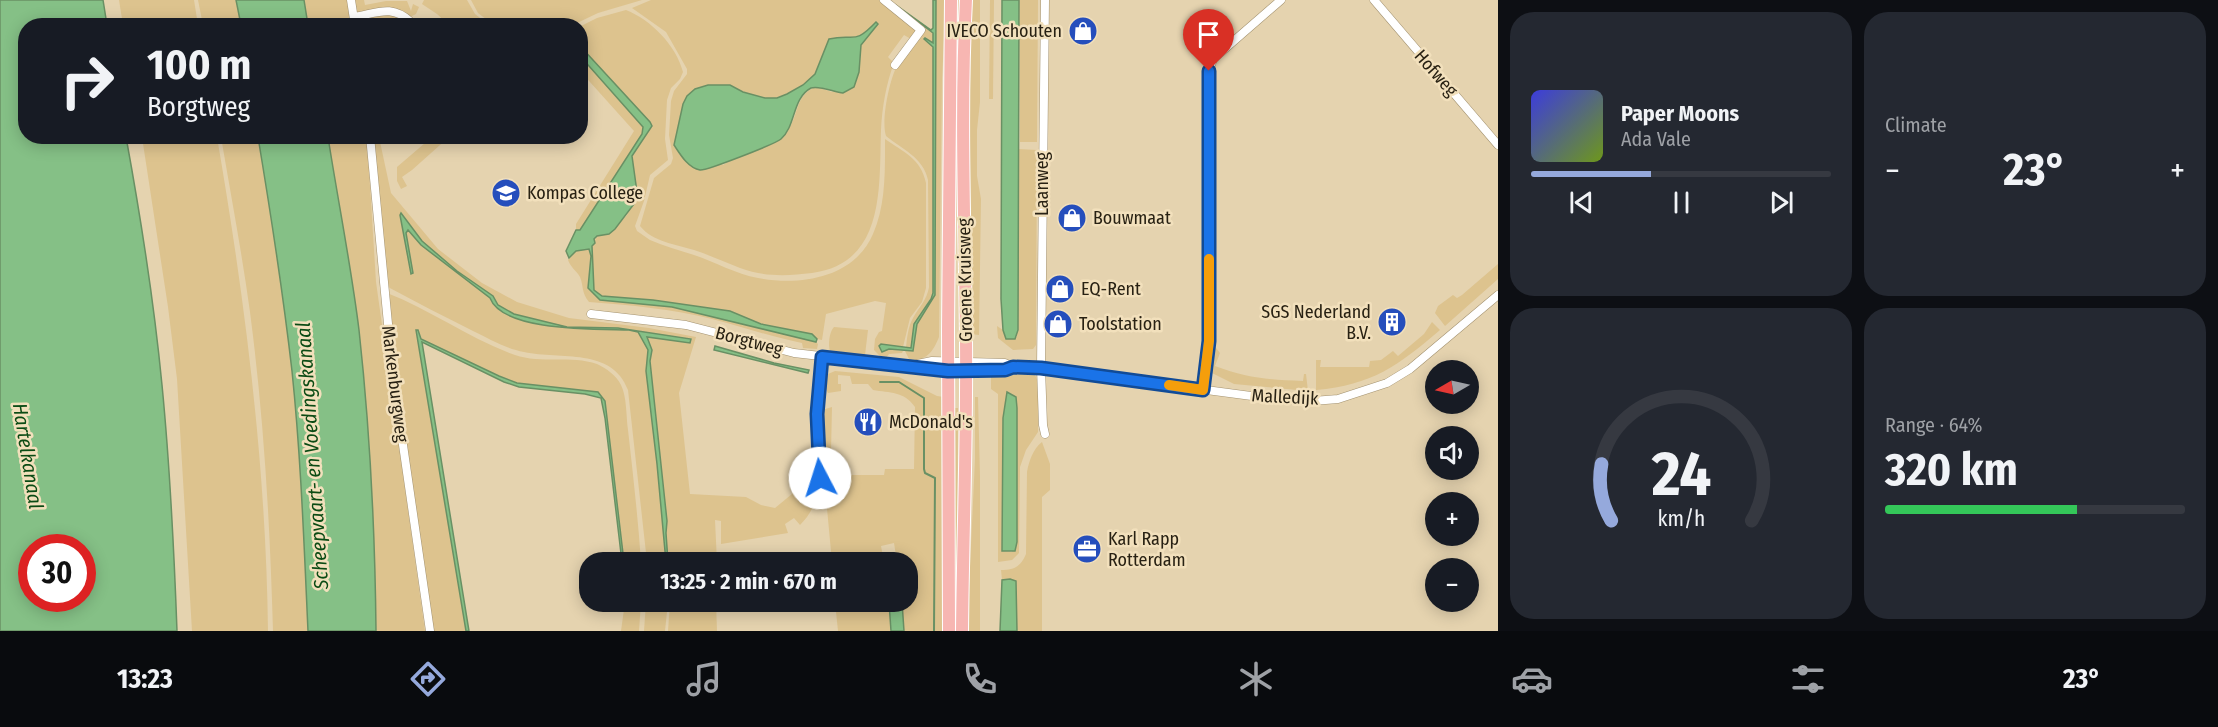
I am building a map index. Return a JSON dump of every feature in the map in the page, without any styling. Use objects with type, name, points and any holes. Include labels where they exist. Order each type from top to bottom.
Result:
[{"type":"main road","name":"Groene Kruisweg","points":[[949,631],[948,366],[951,0]]},
{"type":"main road","name":"Groene Kruisweg","points":[[962,631],[966,366],[963,246],[966,0]]},
{"type":"street","points":[[351,0],[354,18]]},
{"type":"street","points":[[884,0],[921,30],[896,65]]},
{"type":"street","name":"Laanweg","points":[[1041,368],[1045,0]]},
{"type":"street","points":[[1203,390],[1209,341],[1209,71],[1213,59],[1281,0]]},
{"type":"street","name":"Hofweg","points":[[1374,0],[1498,146]]},
{"type":"street","points":[[365,18],[392,11],[406,18]]},
{"type":"street","name":"Markenburgweg","points":[[371,144],[393,376],[430,631]]},
{"type":"street","name":"Malledijk","points":[[948,366],[1005,363],[1013,367],[1041,368],[1281,400],[1338,399],[1387,383],[1410,369],[1498,295]]},
{"type":"street","name":"Borgtweg","points":[[591,314],[686,325],[753,344],[822,357],[908,366],[916,369],[948,366]]},
{"type":"street","points":[[821,498],[816,436],[822,357]]},
{"type":"street","points":[[1041,368],[1045,434]]},
{"type":"shaded area","points":[[119,0],[194,0],[197,18],[122,18]]},
{"type":"shaded area","points":[[198,0],[236,0],[240,18],[202,18]]},
{"type":"shaded area","points":[[304,0],[348,0],[352,18],[307,18]]},
{"type":"shaded area","points":[[354,0],[364,0],[365,5],[386,1],[407,1],[411,11],[413,4],[419,7],[416,14],[410,17],[360,13],[356,11]]},
{"type":"shaded area","points":[[424,0],[467,0],[480,18],[441,18],[422,4]]},
{"type":"shaded area","points":[[471,0],[642,0],[588,18],[485,18],[478,13]]},
{"type":"shaded area","points":[[651,0],[881,0],[916,29],[916,34],[911,39],[904,35],[888,57],[894,63],[882,113],[878,197],[874,219],[866,238],[854,254],[836,266],[812,273],[767,274],[749,271],[700,252],[665,242],[651,236],[640,226],[654,178],[671,164],[673,158],[669,135],[671,101],[674,91],[687,74],[687,69],[666,32],[632,8]],"holes":[[[876,22],[878,24],[861,45],[859,73],[832,92],[817,87],[810,90],[801,100],[790,127],[771,143],[723,165],[675,137],[729,85],[765,99],[788,94],[803,86],[815,74],[827,44],[841,38],[863,36]]]},
{"type":"shaded area","points":[[936,0],[946,0],[942,79],[939,337],[929,354],[921,359],[910,361],[905,351],[913,351],[917,324],[935,295]]},
{"type":"shaded area","points":[[970,0],[980,0],[980,102],[977,130],[977,176],[981,199],[979,335],[971,334],[968,92]]},
{"type":"shaded area","points":[[990,0],[994,0],[993,99],[989,99]]},
{"type":"shaded area","points":[[1019,0],[1038,0],[1037,142],[1020,142]]},
{"type":"shaded area","points":[[626,10],[635,14],[653,27],[668,43],[675,52],[683,72],[671,88],[667,100],[665,139],[668,160],[650,175],[635,226],[637,231],[650,240],[758,278],[791,281],[825,276],[853,261],[873,234],[883,199],[885,139],[916,162],[924,174],[926,183],[926,288],[922,302],[910,318],[903,347],[881,344],[879,346],[882,352],[888,349],[903,351],[902,353],[889,354],[886,358],[874,350],[875,339],[882,331],[886,303],[875,301],[826,314],[822,340],[812,334],[761,324],[730,311],[653,300],[602,296],[594,290],[592,246],[597,236],[609,234],[627,215],[637,192],[632,157],[652,126],[588,55],[588,22]]},
{"type":"shaded area","points":[[391,13],[401,18],[364,18]]},
{"type":"shaded area","points":[[926,29],[933,33],[933,44],[924,39],[933,47],[933,292],[916,323],[911,348],[906,348],[910,325],[925,300],[929,287],[928,180],[922,165],[886,136],[884,121],[889,91],[897,66]]},
{"type":"shaded area","points":[[588,65],[643,127],[642,134],[580,231],[576,230],[576,224],[634,131],[588,80]]},
{"type":"shaded area","points":[[143,144],[218,144],[252,383],[263,507],[268,631],[192,631],[177,379]]},
{"type":"shaded area","points":[[222,144],[259,144],[292,371],[300,469],[308,631],[273,631],[266,472],[255,352],[244,268]]},
{"type":"shaded area","points":[[329,144],[367,144],[376,282],[425,631],[376,631],[366,405],[352,281]]},
{"type":"shaded area","points":[[374,144],[380,144],[391,193],[438,249],[482,283],[517,302],[569,318],[649,328],[696,337],[679,393],[690,494],[746,497],[761,505],[775,508],[792,494],[792,483],[814,484],[815,501],[811,511],[800,525],[794,518],[785,524],[788,533],[721,544],[721,521],[715,520],[717,552],[667,552],[667,521],[650,361],[652,350],[647,337],[690,343],[691,339],[618,328],[567,327],[514,314],[498,305],[493,296],[456,271],[422,241],[404,216],[400,215],[411,274],[406,233],[408,230],[421,245],[490,298],[498,309],[513,317],[553,326],[575,328],[629,330],[638,332],[648,350],[646,371],[665,552],[646,552],[628,390],[620,376],[610,367],[598,361],[517,351],[388,287]]},
{"type":"shaded area","points":[[424,144],[441,144],[402,177],[407,186],[401,189],[397,181],[397,167]]},
{"type":"shaded area","points":[[1018,149],[1037,150],[1036,345],[1033,349],[1013,350],[998,338],[997,326],[1003,330],[1006,339],[1017,337]]},
{"type":"shaded area","points":[[589,249],[591,256],[588,288],[600,300],[672,307],[816,342],[817,349],[803,348],[802,343],[697,316],[651,308],[589,302],[580,277],[568,260],[576,251]]},
{"type":"shaded area","points":[[1498,264],[1498,279],[1445,326],[1435,313],[1438,306],[1453,295],[1457,298],[1462,295]]},
{"type":"shaded area","points":[[387,293],[515,355],[535,359],[587,361],[607,370],[614,375],[623,390],[640,552],[623,552],[605,401],[598,392],[517,383],[421,339],[416,330],[466,631],[434,631],[400,406]]},
{"type":"shaded area","points":[[1432,322],[1440,330],[1411,354],[1383,372],[1353,384],[1316,390],[1316,360],[1321,360],[1320,367],[1369,367],[1370,361],[1381,360],[1393,351],[1398,356],[1424,334]]},
{"type":"shaded area","points":[[834,327],[868,330],[865,355],[848,356],[830,351],[829,339]]},
{"type":"shaded area","points":[[1213,344],[1220,353],[1215,366],[1248,376],[1269,379],[1303,381],[1304,374],[1306,374],[1308,391],[1234,384],[1210,372]]},
{"type":"shaded area","points":[[835,371],[899,377],[937,396],[944,397],[945,631],[904,631],[903,612],[918,612],[918,552],[895,552],[894,543],[881,546],[882,552],[831,552],[821,444],[822,410],[832,407],[831,452],[838,453],[838,475],[884,475],[885,469],[914,469],[915,407],[901,395],[873,390],[868,384],[852,384],[850,376],[838,375],[841,391],[828,393],[825,386],[828,374]]},
{"type":"shaded area","points":[[1027,373],[1035,375],[1038,382],[1038,432],[1026,450],[1020,467],[1019,553],[1012,560],[998,562],[998,394],[991,389],[991,375]],"holes":[[[1009,392],[1016,397],[1017,408],[1012,552],[1002,551],[1003,418]]]},
{"type":"shaded area","points":[[975,397],[978,397],[980,476],[980,631],[967,631],[975,459]]},
{"type":"shaded area","points":[[953,408],[958,408],[957,631],[953,631]]},
{"type":"shaded area","points":[[1042,442],[1050,464],[1050,490],[1042,497],[1042,631],[1017,631],[1016,581],[1002,580],[1001,570],[1017,566],[1026,554],[1027,472],[1036,448]]},
{"type":"shaded area","points":[[624,612],[640,612],[639,631],[621,631]]},
{"type":"shaded area","points":[[645,612],[667,612],[665,631],[644,631]]},
{"type":"shaded area","points":[[669,612],[716,612],[717,631],[668,631]]},
{"type":"shaded area","points":[[836,612],[890,612],[891,631],[838,631]]},
{"type":"water","name":"Hartelkanaal","points":[[0,0],[103,0],[106,18],[18,18],[18,144],[127,144],[155,323],[171,508],[177,631],[0,631]]},
{"type":"water","points":[[236,0],[304,0],[307,18],[240,18]]},
{"type":"water","points":[[933,0],[936,0],[935,295],[917,324],[913,351],[889,349],[882,352],[879,346],[881,344],[911,348],[914,324],[933,293],[933,47],[924,39],[933,43],[933,33],[896,5],[931,30],[933,28]]},
{"type":"water","points":[[1002,0],[1019,0],[1018,330],[1015,339],[1006,339],[1003,330],[1001,299]]},
{"type":"water","points":[[876,22],[878,24],[861,45],[859,72],[854,87],[843,93],[811,88],[800,98],[789,127],[781,139],[740,157],[700,170],[688,164],[674,145],[683,104],[687,96],[695,89],[708,85],[730,85],[743,92],[765,98],[777,98],[803,85],[815,74],[829,39],[858,36]]},
{"type":"water","points":[[588,55],[652,126],[632,156],[637,192],[634,204],[615,229],[609,234],[597,236],[594,239],[595,243],[592,246],[594,290],[602,296],[653,300],[730,311],[761,324],[812,334],[817,339],[816,342],[672,307],[600,300],[588,288],[591,256],[589,249],[576,251],[569,258],[566,251],[576,230],[580,230],[642,134],[643,127],[588,65]]},
{"type":"water","name":"Scheepvaart- en Voedingskanaal","points":[[259,144],[329,144],[352,281],[363,368],[371,480],[376,631],[308,631],[300,469],[292,371]]},
{"type":"water","points":[[401,213],[422,241],[457,271],[493,296],[498,305],[514,314],[567,327],[618,328],[691,339],[690,343],[647,337],[652,350],[650,361],[667,521],[667,552],[665,552],[646,371],[648,350],[638,332],[629,330],[575,328],[553,326],[513,317],[498,309],[490,298],[421,245],[408,230],[406,233],[413,273],[411,274]]},
{"type":"water","points":[[416,330],[421,339],[517,383],[598,392],[605,401],[623,552],[621,552],[601,398],[585,394],[519,387],[422,342],[469,631],[466,631]]},
{"type":"water","points":[[715,346],[774,363],[809,370],[808,373],[714,350]]},
{"type":"water","points":[[1007,392],[1016,397],[1017,408],[1017,542],[1015,551],[1002,551],[1003,418]]},
{"type":"water","points":[[1002,580],[1016,581],[1017,631],[1000,631]]},
{"type":"water","points":[[890,612],[903,612],[904,631],[891,631]]},
{"type":"waterway","points":[[880,382],[899,382],[924,398],[924,469],[925,473],[935,478],[934,631]]},
{"type":"slow traffic","points":[[1169,385],[1203,390],[1203,373],[1209,341],[1209,259]]},
{"type":"place","name":"IVECO Schouten","points":[[1083,31]]},
{"type":"place","name":"Kompas College","points":[[506,193]]},
{"type":"place","name":"Bouwmaat","points":[[1072,218]]},
{"type":"place","name":"EQ-Rent","points":[[1060,289]]},
{"type":"place","name":"SGS Nederland B.V.","points":[[1392,322]]},
{"type":"place","name":"Toolstation","points":[[1058,324]]},
{"type":"place","name":"McDonald's","points":[[868,422]]},
{"type":"place","name":"Karl Rapp Rotterdam","points":[[1087,549]]},
{"type":"route","points":[[820,478],[816,436],[822,357],[948,371],[1005,370],[1013,367],[1041,368],[1203,390],[1203,373],[1209,341],[1209,71]]}]
